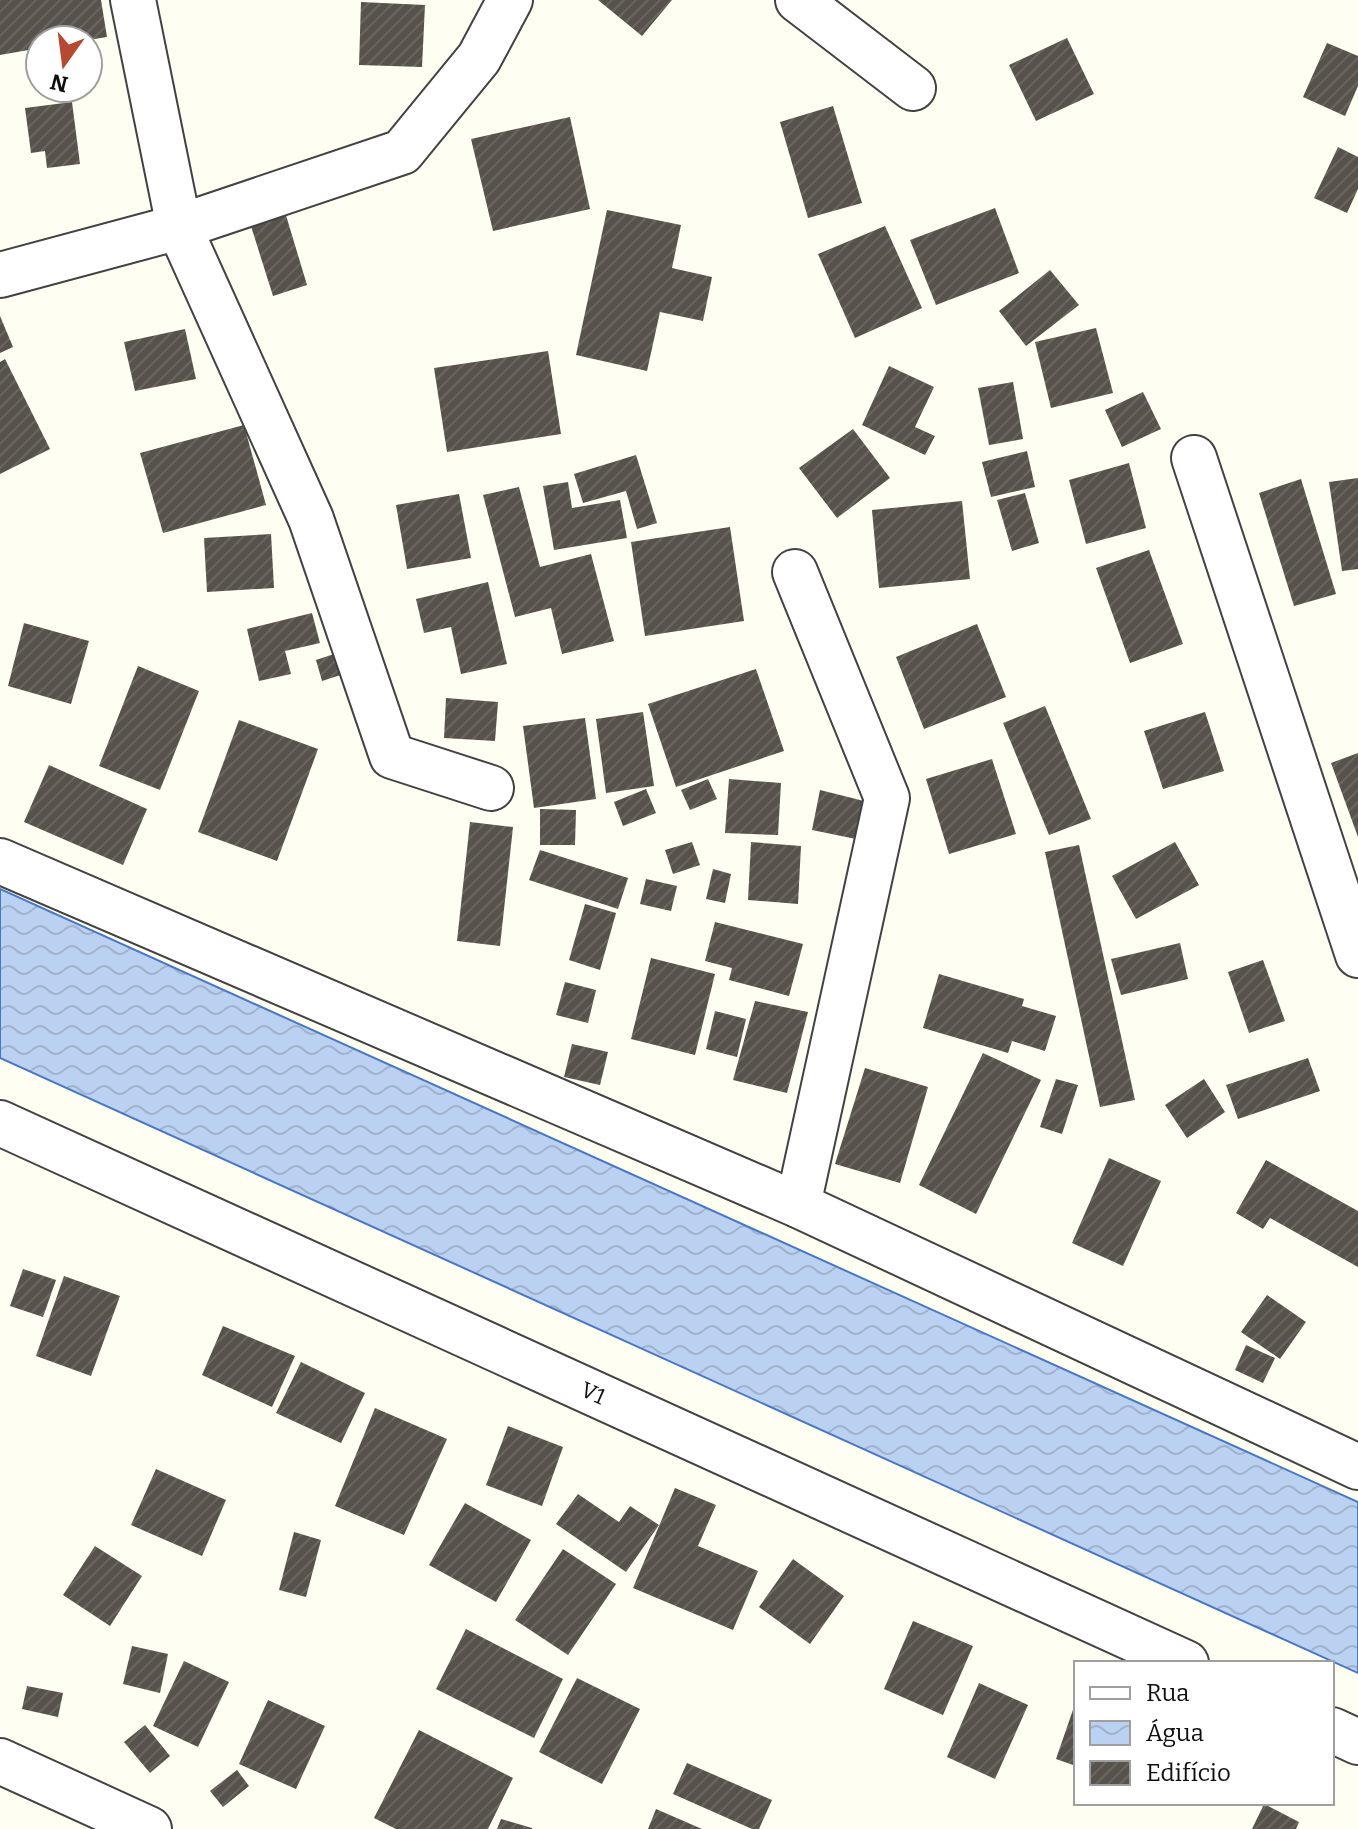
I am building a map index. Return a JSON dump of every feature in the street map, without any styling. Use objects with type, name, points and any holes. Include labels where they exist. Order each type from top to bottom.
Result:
[{"type":"street","points":[[133,0],[179,227],[311,519],[392,756],[491,788]]},
{"type":"street","points":[[0,275],[179,227],[402,152],[479,58],[510,0]]},
{"type":"street","points":[[798,0],[913,88]]},
{"type":"street","points":[[1194,458],[1358,955]]},
{"type":"street","points":[[795,572],[887,798],[798,1205]]},
{"type":"street","points":[[0,861],[798,1205],[1358,1467]]},
{"type":"street","name":"V1","points":[[0,1123],[1182,1661]]},
{"type":"street","points":[[1334,1731],[1358,1742]]},
{"type":"street","points":[[0,1761],[149,1829]]},
{"type":"water","points":[[0,889],[1358,1502],[1358,1673],[1334,1661],[0,1058]]},
{"type":"building","points":[[0,0],[101,0],[107,37],[104,37],[104,24],[24,24],[24,51],[0,55]]},
{"type":"building","points":[[598,0],[672,0],[642,36]]},
{"type":"building","points":[[361,2],[425,5],[422,67],[359,65]]},
{"type":"building","points":[[1067,38],[1094,94],[1036,121],[1009,65]]},
{"type":"building","points":[[1327,43],[1358,56],[1358,86],[1345,116],[1303,97]]},
{"type":"building","points":[[72,104],[80,164],[47,168],[45,151],[31,153],[25,108]]},
{"type":"building","points":[[833,106],[862,203],[808,218],[780,122]]},
{"type":"building","points":[[570,117],[590,209],[493,231],[471,139]]},
{"type":"building","points":[[1338,147],[1358,157],[1358,189],[1347,213],[1314,198]]},
{"type":"building","points":[[995,208],[1019,273],[936,305],[910,240]]},
{"type":"building","points":[[607,210],[681,225],[672,268],[712,277],[703,321],[660,312],[647,371],[576,355]]},
{"type":"building","points":[[285,212],[307,285],[273,296],[250,223]]},
{"type":"building","points":[[885,226],[922,308],[855,338],[818,254]]},
{"type":"building","points":[[1050,270],[1079,305],[1026,346],[999,311]]},
{"type":"building","points":[[0,316],[13,347],[0,353]]},
{"type":"building","points":[[1096,328],[1113,393],[1051,408],[1035,342]]},
{"type":"building","points":[[185,329],[196,379],[135,391],[124,342]]},
{"type":"building","points":[[548,351],[561,434],[447,452],[434,368]]},
{"type":"building","points":[[5,359],[50,449],[0,474],[0,362]]},
{"type":"building","points":[[889,366],[934,387],[915,427],[935,436],[925,455],[862,425]]},
{"type":"building","points":[[1013,382],[1023,439],[989,445],[978,388]]},
{"type":"building","points":[[1143,392],[1161,429],[1122,447],[1105,410]]},
{"type":"building","points":[[244,425],[266,505],[163,533],[140,453]]},
{"type":"building","points":[[853,429],[890,478],[837,518],[799,468]]},
{"type":"building","points":[[1027,451],[1035,487],[991,497],[982,462]]},
{"type":"building","points":[[636,455],[657,523],[637,529],[626,491],[583,503],[574,474]]},
{"type":"building","points":[[1129,463],[1146,528],[1086,544],[1069,480]]},
{"type":"building","points":[[1358,478],[1358,569],[1342,571],[1329,482]]},
{"type":"building","points":[[1301,479],[1336,594],[1294,606],[1259,493]]},
{"type":"building","points":[[568,482],[572,508],[620,500],[627,538],[554,550],[543,486]]},
{"type":"building","points":[[519,487],[540,567],[591,554],[614,641],[562,654],[551,608],[515,617],[483,495]]},
{"type":"building","points":[[1025,493],[1039,543],[1012,551],[997,500]]},
{"type":"building","points":[[459,494],[471,558],[407,569],[396,505]]},
{"type":"building","points":[[962,501],[970,579],[879,588],[872,510]]},
{"type":"building","points":[[730,527],[744,621],[645,636],[631,542]]},
{"type":"building","points":[[271,534],[274,588],[207,592],[204,538]]},
{"type":"building","points":[[1149,550],[1183,644],[1130,663],[1096,568]]},
{"type":"building","points":[[488,582],[507,664],[461,674],[451,627],[424,633],[416,599]]},
{"type":"building","points":[[312,613],[320,643],[285,651],[291,674],[259,681],[247,629]]},
{"type":"building","points":[[24,623],[89,641],[71,704],[8,686]]},
{"type":"building","points":[[977,624],[1006,697],[924,729],[896,657]]},
{"type":"building","points":[[343,651],[350,672],[322,681],[316,660]]},
{"type":"building","points":[[138,666],[199,691],[160,790],[99,766]]},
{"type":"building","points":[[756,669],[784,751],[676,787],[648,704]]},
{"type":"building","points":[[446,698],[498,702],[495,741],[444,738]]},
{"type":"building","points":[[1045,706],[1091,819],[1049,835],[1003,723]]},
{"type":"building","points":[[643,712],[654,786],[606,793],[596,719]]},
{"type":"building","points":[[1205,712],[1224,771],[1163,789],[1144,731]]},
{"type":"building","points":[[585,718],[596,799],[534,808],[523,726]]},
{"type":"building","points":[[239,720],[318,749],[277,861],[198,832]]},
{"type":"building","points":[[1358,753],[1358,837],[1331,763]]},
{"type":"building","points":[[992,759],[1016,834],[949,854],[926,779]]},
{"type":"building","points":[[49,765],[147,809],[123,865],[24,822]]},
{"type":"building","points":[[708,779],[717,799],[690,810],[681,790]]},
{"type":"building","points":[[729,779],[781,783],[778,835],[725,833]]},
{"type":"building","points":[[646,789],[656,813],[623,826],[614,802]]},
{"type":"building","points":[[820,790],[864,801],[856,839],[812,830]]},
{"type":"building","points":[[540,809],[576,810],[575,845],[540,845]]},
{"type":"building","points":[[470,822],[513,827],[500,946],[457,941]]},
{"type":"building","points":[[692,842],[700,865],[673,874],[665,850]]},
{"type":"building","points":[[751,842],[801,846],[798,904],[748,900]]},
{"type":"building","points":[[1175,842],[1199,885],[1136,919],[1112,876]]},
{"type":"building","points":[[1079,845],[1135,1100],[1100,1107],[1045,852]]},
{"type":"building","points":[[540,850],[628,878],[618,909],[529,880]]},
{"type":"building","points":[[713,869],[731,874],[725,903],[706,899]]},
{"type":"building","points":[[646,879],[677,886],[671,911],[640,904]]},
{"type":"building","points":[[585,904],[616,913],[600,970],[569,960]]},
{"type":"building","points":[[715,922],[803,944],[789,996],[729,980],[732,968],[705,961]]},
{"type":"building","points":[[1180,943],[1188,979],[1121,995],[1111,959]]},
{"type":"building","points":[[651,958],[715,974],[695,1055],[631,1039]]},
{"type":"building","points":[[1263,960],[1285,1021],[1249,1033],[1228,972]]},
{"type":"building","points":[[939,974],[1024,999],[1022,1006],[1056,1016],[1045,1051],[1012,1041],[1008,1053],[923,1028]]},
{"type":"building","points":[[565,982],[596,990],[588,1023],[556,1015]]},
{"type":"building","points":[[755,1001],[808,1012],[787,1093],[733,1080]]},
{"type":"building","points":[[715,1011],[746,1019],[737,1057],[706,1049]]},
{"type":"building","points":[[572,1044],[608,1052],[600,1085],[564,1077]]},
{"type":"building","points":[[983,1053],[1041,1080],[976,1214],[919,1185]]},
{"type":"building","points":[[1308,1058],[1320,1091],[1238,1119],[1226,1085]]},
{"type":"building","points":[[865,1068],[928,1087],[900,1183],[835,1164]]},
{"type":"building","points":[[1056,1079],[1078,1085],[1062,1134],[1040,1127]]},
{"type":"building","points":[[1204,1079],[1225,1112],[1187,1138],[1165,1105]]},
{"type":"building","points":[[1109,1158],[1161,1181],[1123,1266],[1072,1243]]},
{"type":"building","points":[[1266,1160],[1358,1211],[1358,1267],[1270,1218],[1263,1229],[1236,1213]]},
{"type":"building","points":[[23,1269],[56,1280],[43,1317],[10,1306]]},
{"type":"building","points":[[64,1276],[120,1296],[91,1376],[36,1356]]},
{"type":"building","points":[[1267,1295],[1306,1322],[1280,1359],[1241,1332]]},
{"type":"building","points":[[223,1326],[295,1356],[272,1407],[202,1375]]},
{"type":"building","points":[[1246,1345],[1275,1358],[1263,1383],[1235,1370]]},
{"type":"building","points":[[301,1362],[365,1393],[341,1443],[276,1413]]},
{"type":"building","points":[[375,1408],[447,1439],[404,1535],[335,1506]]},
{"type":"building","points":[[508,1426],[563,1447],[542,1506],[486,1485]]},
{"type":"building","points":[[156,1469],[226,1500],[202,1556],[131,1525]]},
{"type":"building","points":[[675,1488],[716,1505],[698,1546],[758,1571],[733,1630],[633,1588]]},
{"type":"building","points":[[578,1494],[619,1522],[630,1506],[659,1525],[626,1572],[556,1524]]},
{"type":"building","points":[[465,1503],[531,1540],[496,1602],[429,1565]]},
{"type":"building","points":[[294,1532],[321,1540],[306,1597],[279,1590]]},
{"type":"building","points":[[95,1546],[142,1576],[110,1626],[63,1595]]},
{"type":"building","points":[[563,1549],[616,1584],[568,1655],[515,1620]]},
{"type":"building","points":[[793,1559],[844,1596],[810,1644],[759,1607]]},
{"type":"building","points":[[913,1621],[973,1646],[943,1715],[884,1689]]},
{"type":"building","points":[[466,1629],[563,1679],[534,1738],[436,1689]]},
{"type":"building","points":[[132,1646],[168,1654],[160,1693],[123,1684]]},
{"type":"building","points":[[184,1661],[229,1682],[198,1747],[153,1726]]},
{"type":"building","points":[[577,1678],[640,1709],[602,1784],[539,1752]]},
{"type":"building","points":[[979,1683],[1028,1705],[995,1779],[947,1757]]},
{"type":"building","points":[[27,1686],[63,1693],[58,1717],[22,1709]]},
{"type":"building","points":[[268,1700],[325,1726],[296,1789],[239,1764]]},
{"type":"building","points":[[1074,1707],[1074,1765],[1056,1759]]},
{"type":"building","points":[[145,1725],[170,1756],[150,1773],[124,1742]]},
{"type":"building","points":[[419,1730],[513,1778],[488,1829],[396,1829],[374,1818]]},
{"type":"building","points":[[687,1763],[772,1800],[759,1829],[752,1829],[673,1794]]},
{"type":"building","points":[[237,1770],[249,1786],[223,1807],[210,1791]]},
{"type":"building","points":[[1264,1805],[1299,1822],[1296,1829],[1252,1829]]},
{"type":"building","points":[[656,1809],[702,1829],[648,1829]]},
{"type":"building","points":[[501,1819],[532,1828],[532,1829],[497,1829]]}]
